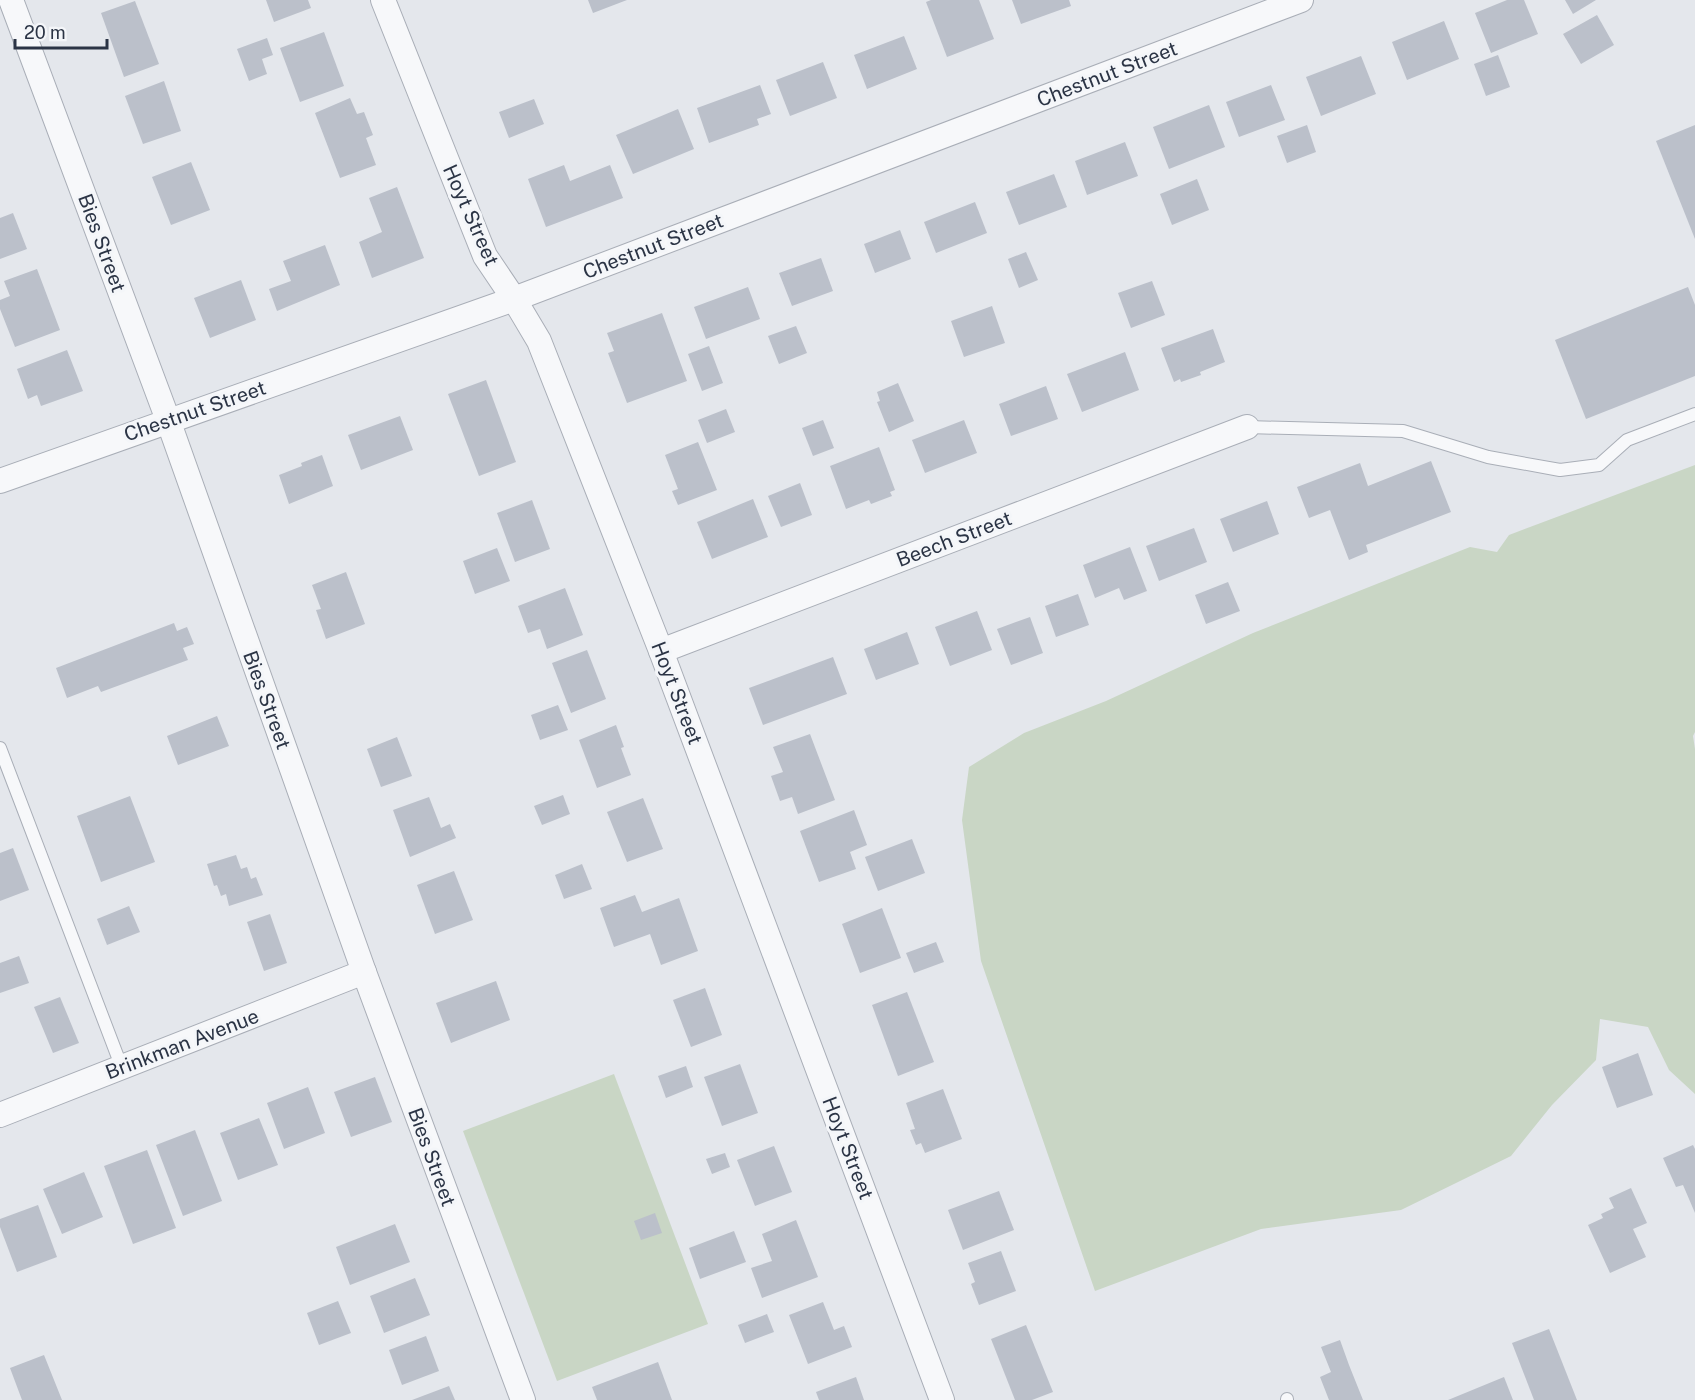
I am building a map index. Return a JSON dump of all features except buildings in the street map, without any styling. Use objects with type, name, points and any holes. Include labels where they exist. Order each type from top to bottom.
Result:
[{"type":"street","name":"Bies Street","points":[[11,0],[168,420],[364,972],[523,1400]]},
{"type":"street","name":"Hoyt Street","points":[[382,0],[485,256],[539,341],[661,651],[942,1400]]},
{"type":"street","name":"Chestnut Street","points":[[0,481],[514,299],[1301,0]]},
{"type":"street","name":"Beech Street","points":[[661,651],[1247,427]]},
{"type":"street","name":"Brinkman Avenue","points":[[0,1115],[364,972]]},
{"type":"lane","points":[[1247,427],[1403,431],[1488,457],[1560,470],[1599,465],[1627,440],[1695,414]]},
{"type":"lane","points":[[0,748],[122,1068]]},
{"type":"green space","points":[[1695,465],[1695,732],[1693,736],[1695,749],[1695,1094],[1669,1070],[1648,1027],[1600,1019],[1596,1060],[1552,1105],[1511,1156],[1401,1210],[1261,1229],[1095,1291],[981,961],[962,820],[969,767],[1024,733],[1106,701],[1253,633],[1470,547],[1497,552],[1509,535]]},
{"type":"green space","points":[[614,1074],[708,1324],[557,1381],[463,1131]]}]
